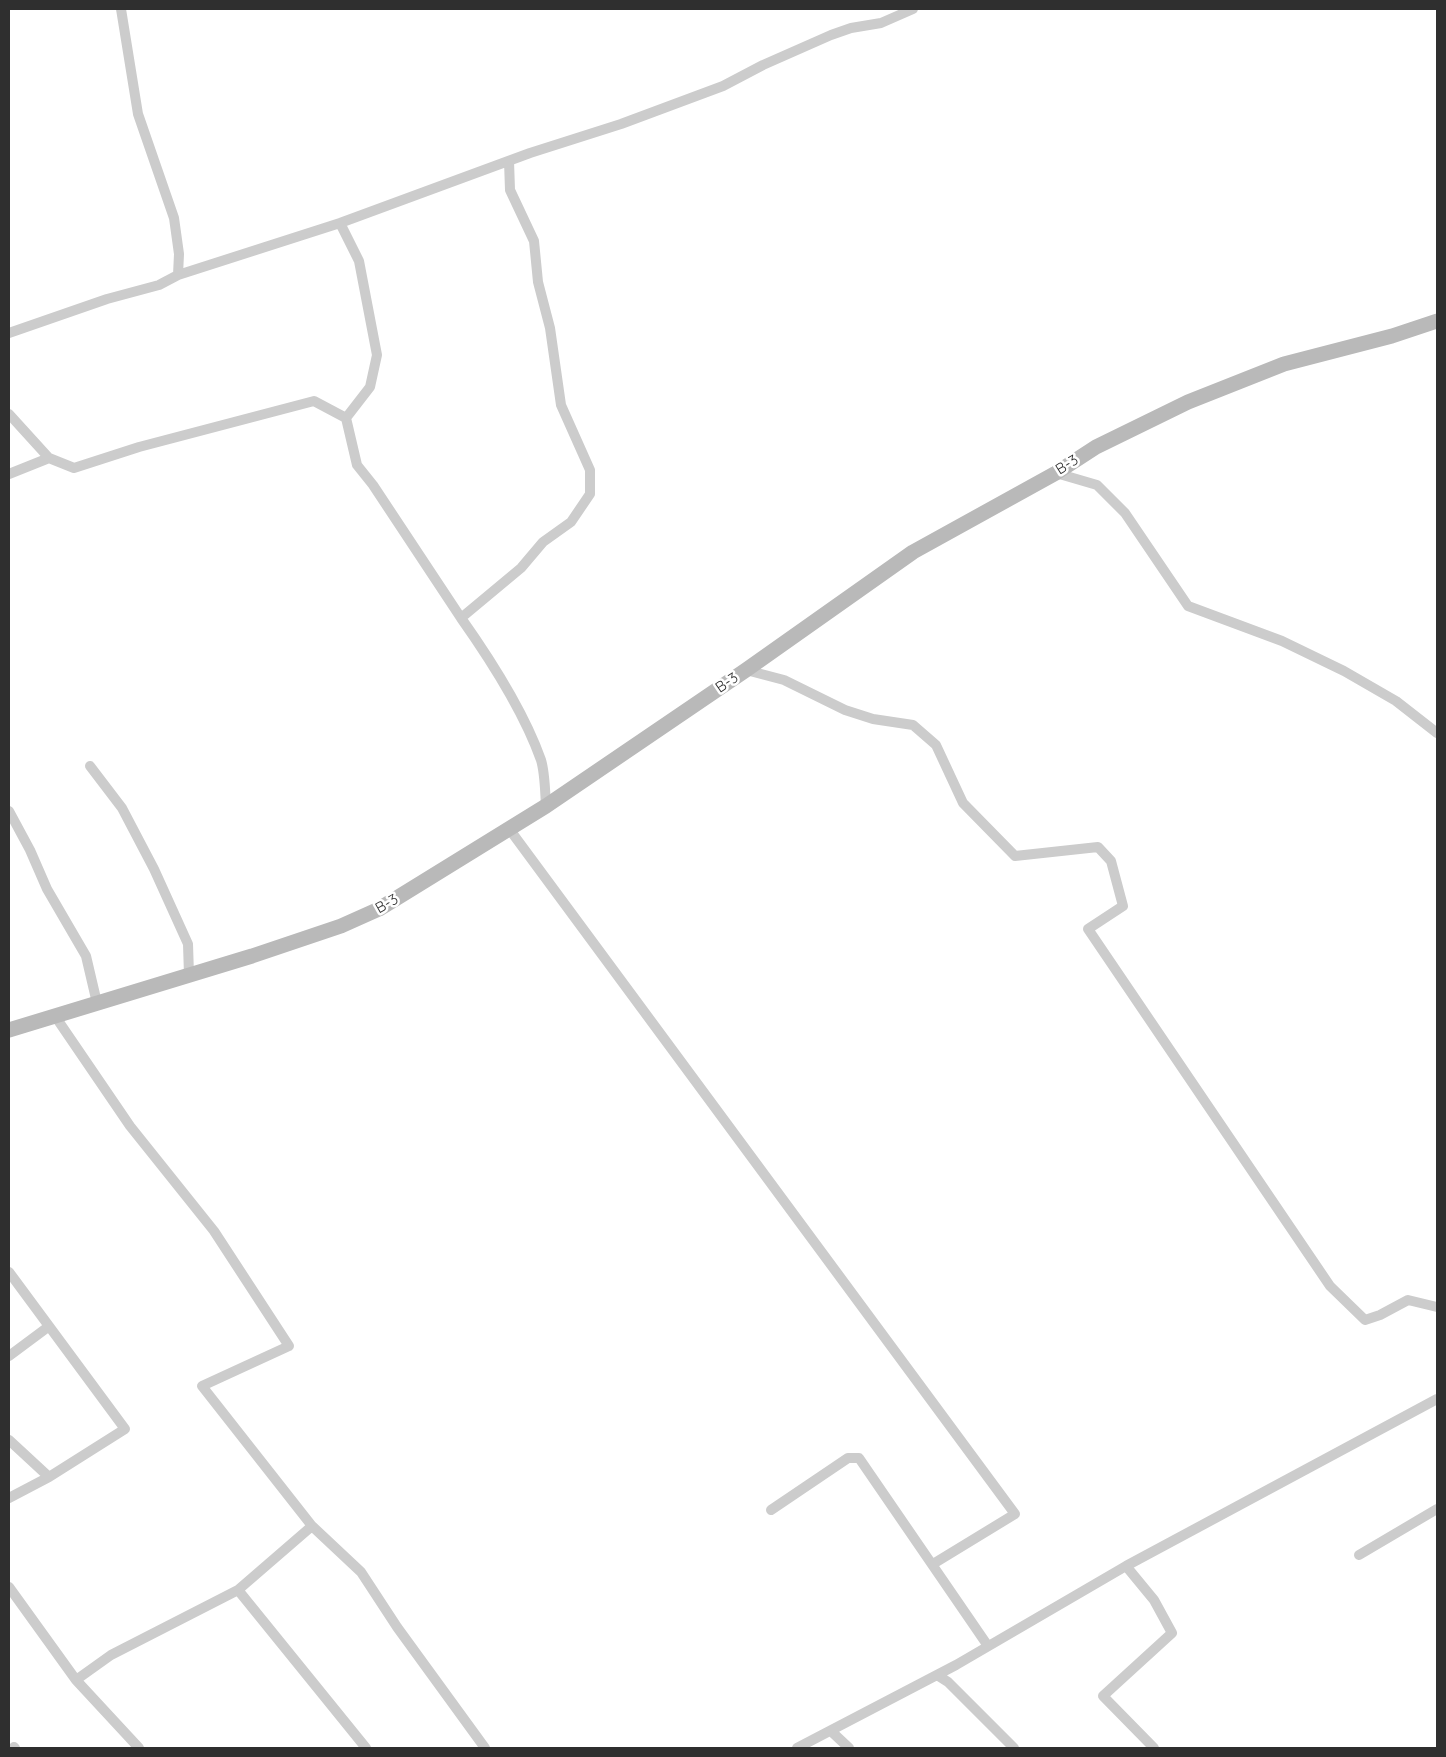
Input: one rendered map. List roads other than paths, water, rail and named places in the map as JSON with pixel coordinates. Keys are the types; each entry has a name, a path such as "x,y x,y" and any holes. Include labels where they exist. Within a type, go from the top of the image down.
{"main road":[{"name":"B-3","path":"9,1030 341,926 379,909 510,830 546,806 746,670 913,552 1056,473 1096,447 1180,406 1284,364 1392,336 1437,320"}],"street":[{"path":"121,9 138,114 174,218 179,254 178,275"},
{"path":"9,333 107,299 159,285 178,275 340,223 723,86 763,65 831,35 851,28 881,23 913,9"},
{"path":"461,618 521,568 543,542 571,522 590,494 590,470 561,405 550,328 538,282 534,241 510,190 509,161"},
{"path":"340,223 359,261 377,356 370,387 346,418"},
{"path":"9,414 49,458 74,468 139,447 314,401 346,418 357,465 373,485 477,641 518,712 541,761 546,806"},
{"path":"9,474 49,458"},
{"path":"1056,473 1098,485 1124,513 1188,606 1282,640 1344,671 1396,701 1437,733"},
{"path":"746,670 784,680 845,710 873,719 913,726 936,745 963,803 1015,856 1098,847 1111,861 1123,906 1088,928 1330,1286 1365,1320 1380,1315 1408,1300 1437,1307"},
{"path":"90,766 122,808 154,869 188,944 189,975"},
{"path":"9,811 30,850 47,889 86,956 97,1003"},
{"path":"510,830 1015,1514 933,1564"},
{"path":"55,1016 130,1126 214,1231 289,1346 202,1386 312,1526 361,1572 397,1627 485,1748"},
{"path":"9,1272 125,1429 49,1476 9,1498"},
{"path":"9,1356 48,1327"},
{"path":"797,1748 832,1732 937,1675 1126,1566 1437,1400"},
{"path":"9,1440 49,1476"},
{"path":"771,1510 848,1458 858,1458 988,1646"},
{"path":"1359,1555 1437,1509"},
{"path":"76,1680 111,1655 238,1590 312,1526"},
{"path":"1126,1566 1154,1600 1172,1633 1102,1696 1154,1748"},
{"path":"9,1587 76,1680 139,1748"},
{"path":"238,1590 366,1748"},
{"path":"937,1675 948,1682 1014,1748"},
{"path":"832,1732 849,1748"}]}
